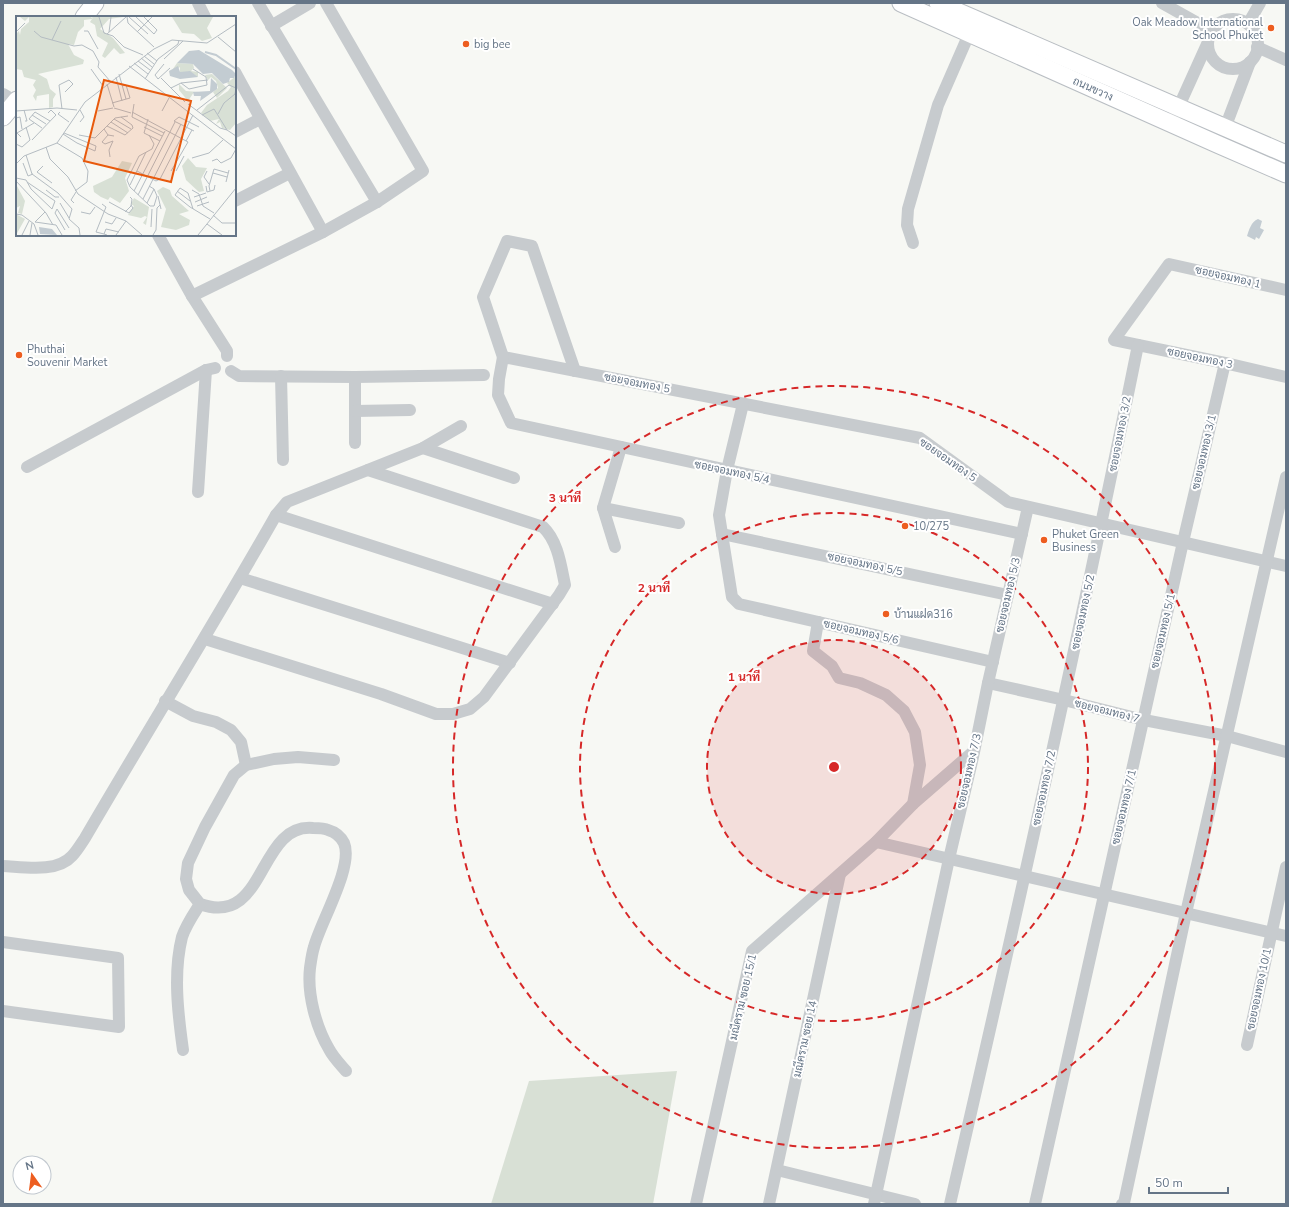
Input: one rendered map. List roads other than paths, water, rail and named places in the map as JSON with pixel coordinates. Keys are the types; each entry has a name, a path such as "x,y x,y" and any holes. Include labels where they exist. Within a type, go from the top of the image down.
{"main road":[{"path":"72,16 81,3"},
{"path":"85,16 95,3"},
{"name":"ถนนขวาง","path":"900,3 932,7 1178,107 1286,154"},
{"name":"ถนนขวาง","path":"932,7 969,34 1286,174"},
{"path":"3,117 10,96"}],"street":[{"path":"198,3 203,16"},
{"path":"258,3 377,202"},
{"path":"271,26 310,3"},
{"path":"192,296 323,232 377,202 422,171 326,3"},
{"path":"1162,3 1210,37"},
{"path":"1248,24 1260,3"},
{"path":"1171,123 1210,37 1218,24 1231,20 1241,21 1248,24 1254,30 1257,38 1257,47 1225,128"},
{"path":"913,243 907,225 908,209 938,105 969,34"},
{"path":"1210,37 1208,48 1211,56 1217,64 1224,68 1233,69 1242,67 1250,62"},
{"path":"1257,47 1286,60"},
{"path":"236,74 323,232"},
{"path":"236,131 260,119"},
{"path":"236,201 290,174"},
{"path":"162,236 192,296 227,351 226,356"},
{"path":"503,357 483,297 507,241 532,246 575,371"},
{"name":"ซอยจอมทอง 1","path":"1114,340 1169,264 1286,290"},
{"name":"ซอยจอมทอง 3","path":"1114,340 1286,377"},
{"name":"ซอยจอมทอง 3/2","path":"1102,524 1138,345"},
{"path":"198,492 211,369 218,359 222,356 226,356"},
{"path":"211,369 222,374 227,374 231,371 233,364 232,361 226,356"},
{"name":"ซอยจอมทอง 5","path":"503,357 920,438 1008,502 1286,566"},
{"name":"ซอยจอมทอง 5/4","path":"503,357 498,395 511,423 1022,534"},
{"name":"ซอยจอมทอง 3/1","path":"1183,542 1225,363"},
{"path":"27,467 211,369"},
{"path":"231,371 239,376 484,376"},
{"path":"281,376 283,460"},
{"path":"355,377 355,443"},
{"path":"722,534 719,514 727,470 743,404"},
{"path":"355,411 410,410"},
{"path":"3,866 32,868 58,866 72,857 85,838 165,701 205,639 276,515 287,502 423,448 461,426"},
{"path":"615,547 603,508 621,447"},
{"path":"423,448 514,478"},
{"path":"205,639 381,694 436,714 452,714 470,709 484,697 553,604 565,585 558,554 550,533 543,527 368,470"},
{"path":"1122,1204 1186,914 1286,477"},
{"name":"ซอยจอมทอง 5/3","path":"988,683 1028,507"},
{"path":"603,508 679,523"},
{"path":"276,515 553,604"},
{"name":"ซอยจอมทอง 5/2","path":"1064,700 1102,524"},
{"name":"ซอยจอมทอง 5/5","path":"722,534 1008,595"},
{"name":"ซอยจอมทอง 5/6","path":"722,534 732,597 739,604 993,662"},
{"name":"ซอยจอมทอง 5/1","path":"1144,720 1183,542"},
{"path":"240,578 510,663"},
{"path":"818,622 813,652 832,666 839,678 860,682 886,696 904,711 915,732 920,765 913,804"},
{"name":"ซอยจอมทอง 7","path":"988,683 1144,720 1227,736 1286,752"},
{"name":"ซอยจอมทอง 7/3","path":"876,1199 988,683"},
{"name":"ซอยจอมทอง 7/2","path":"950,1204 1064,700"},
{"path":"165,701 193,716 216,722 230,730 241,742 246,765"},
{"name":"ซอยจอมทอง 7/1","path":"1035,1204 1144,720"},
{"name":"มณีคราม ซอย 15/1","path":"696,1204 752,951 876,842 913,804 974,751"},
{"path":"334,760 298,757 274,759 246,765 234,775 205,827 188,863 186,879 189,890 200,904 206,907 220,908 235,905 246,896 281,840 296,830 309,828 328,829 338,835 344,844 345,856 342,874 314,947 310,969 311,995 315,1019 329,1050 346,1071"},
{"path":"876,842 1286,936"},
{"name":"ซอยจอมทอง 10/1","path":"1247,1045 1286,867"},
{"name":"มณีคราม ซอย 14","path":"770,1204 840,874"},
{"path":"183,1050 178,1020 178,962 182,936 189,920 200,904"},
{"path":"3,942 118,958 119,1027 3,1011"},
{"path":"777,1170 876,1199 915,1204"}],"place":[{"name":"Oak Meadow International School Phuket","path":"1271,28"},
{"name":"big bee","path":"466,44"},
{"name":"Phuthai Souvenir Market","path":"19,355"},
{"name":"10/275","path":"905,526"},
{"name":"Phuket Green Business","path":"1044,540"},
{"name":"บ้านแฝด316","path":"886,614"}]}
